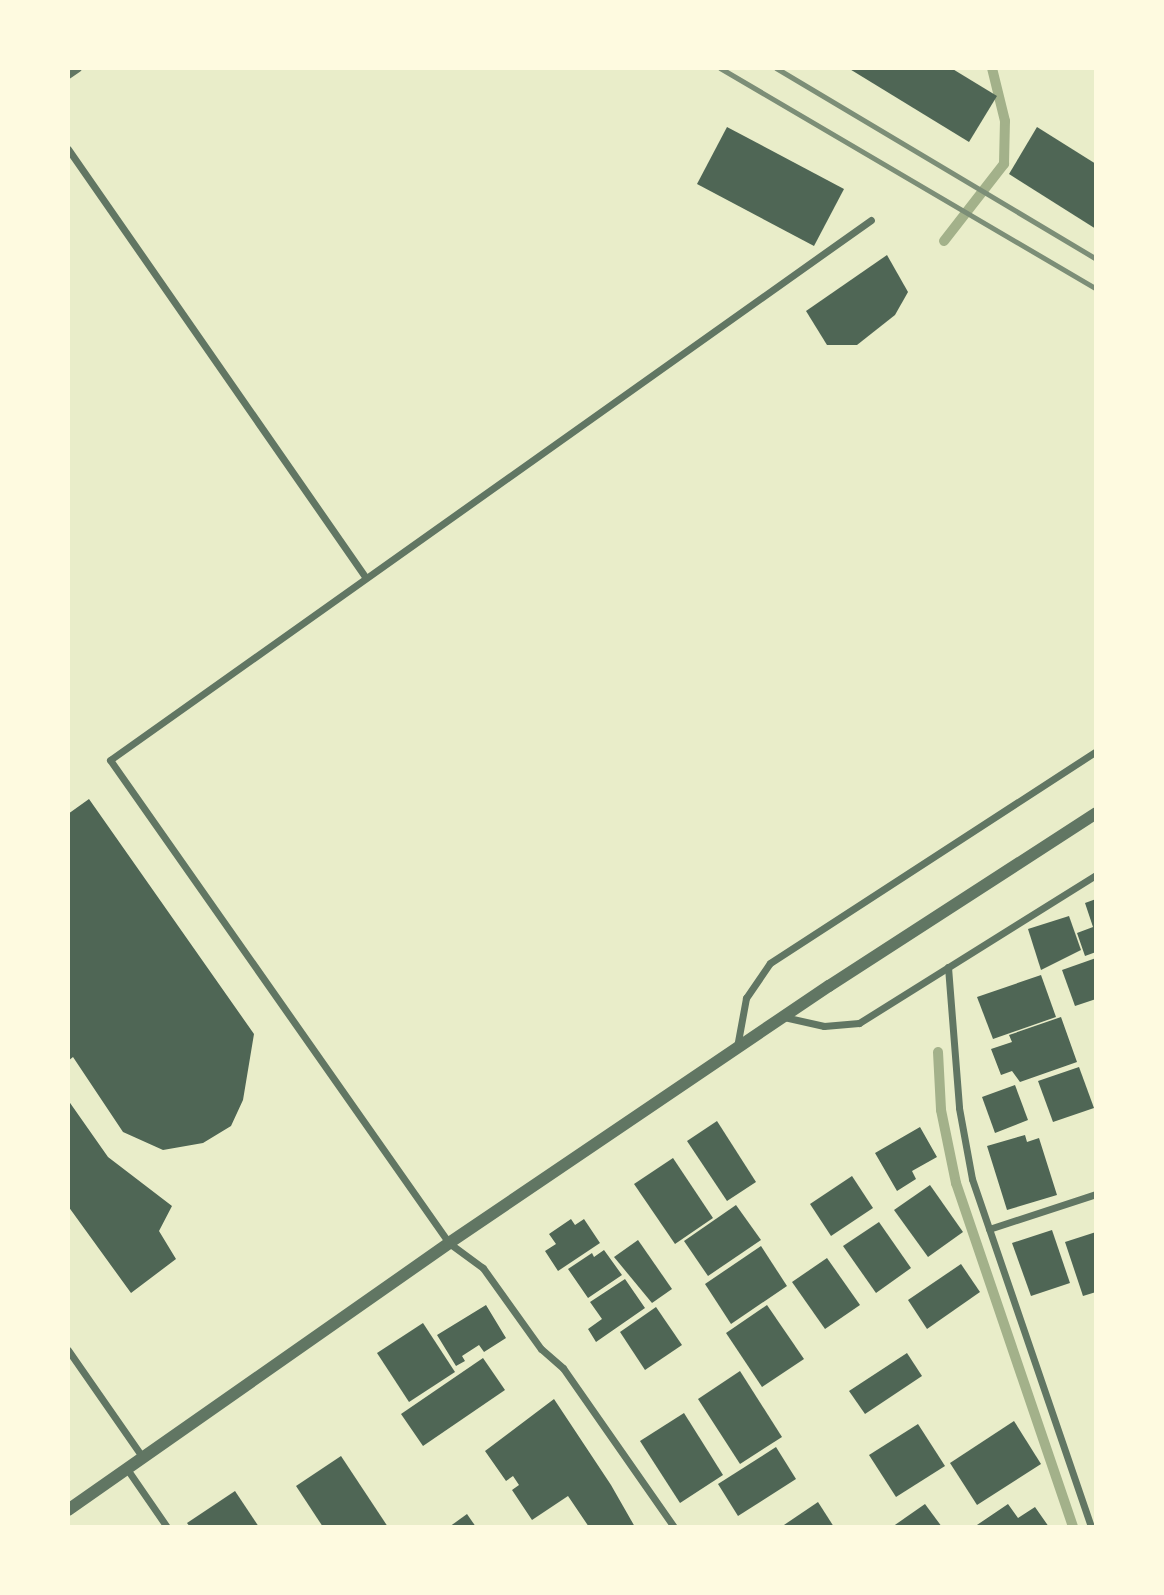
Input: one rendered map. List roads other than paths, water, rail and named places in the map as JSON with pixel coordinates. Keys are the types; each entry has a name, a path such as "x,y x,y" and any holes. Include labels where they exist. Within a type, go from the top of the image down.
{"street":[{"path":"68,75 78,68"},
{"path":"68,149 366,578"},
{"path":"673,1526 563,1368 541,1349 483,1268 449,1242 110,760 871,220"},
{"path":"737,1048 746,998 770,963 1096,751"},
{"path":"68,1510 449,1242 783,1017 1096,813"},
{"path":"783,1017 824,1026 859,1023 1096,874"},
{"path":"948,967 959,1108 972,1179 1091,1527"},
{"path":"989,1229 1096,1194"},
{"path":"68,1350 143,1458"},
{"path":"127,1469 167,1527"}],"waterway":[{"path":"944,241 1004,164 1005,121 992,68"},
{"path":"938,1052 941,1110 956,1183 1073,1527"}],"railway":[{"path":"720,68 1096,289"},
{"path":"776,68 1096,259"}]}
